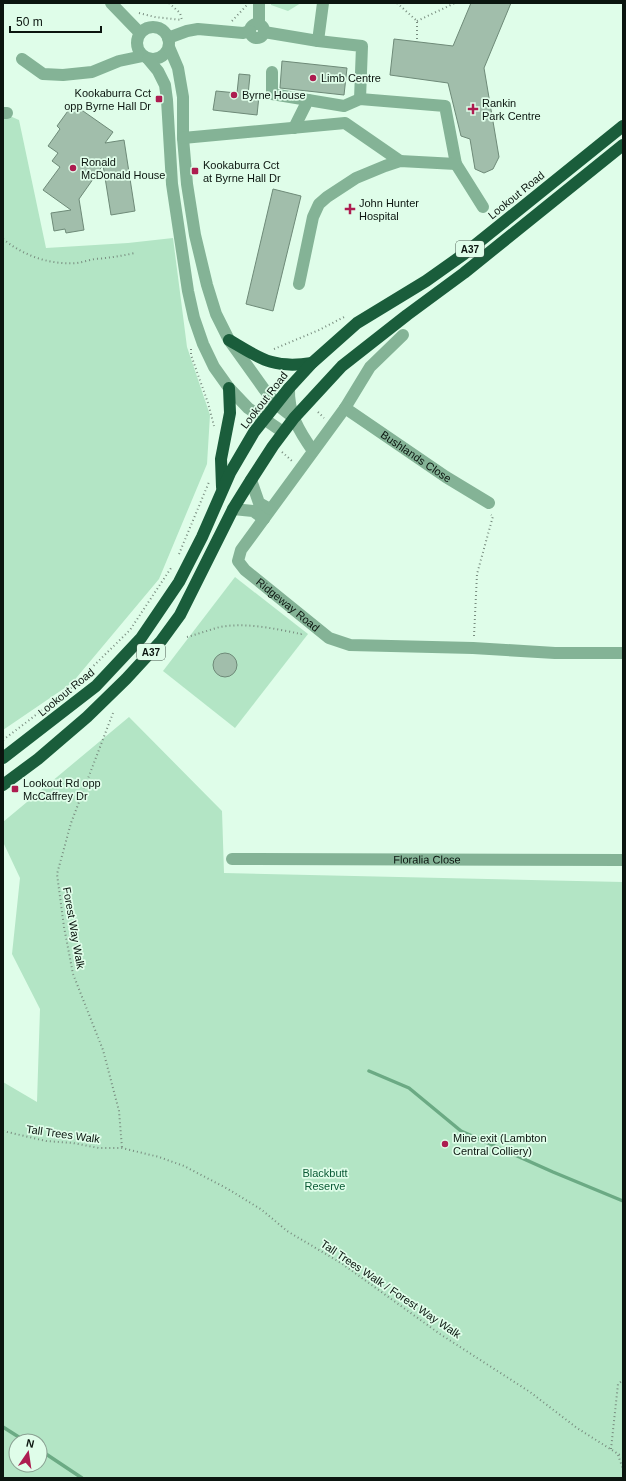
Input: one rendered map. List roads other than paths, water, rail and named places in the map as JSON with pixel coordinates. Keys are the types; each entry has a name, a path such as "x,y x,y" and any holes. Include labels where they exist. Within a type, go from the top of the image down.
{"highway":[{"name":"Lookout Road","path":"3,758 96,686 141,638 179,582 202,537 230,473 254,432 289,388 312,363 357,323 426,281 464,254 623,126"},
{"name":"A37","path":"3,785 38,759 87,717 126,679 161,641 180,615 233,509 251,480 294,418 334,375 354,356 464,273 623,145"},
{"path":"230,340 256,356 273,363 294,366 312,363"},
{"path":"222,490 221,459 230,413 229,388"}],"street":[{"path":"111,3 139,37 138,48 158,71 165,85 168,100 172,184 188,291 194,318 203,344 214,367 229,388 248,408 283,432"},
{"path":"258,29 259,3"},
{"path":"318,41 323,3"},
{"path":"119,61 148,28 156,28 164,31 178,68 183,97 183,138 187,184 195,235 207,285 216,314 230,340 264,389 276,404 294,418"},
{"path":"22,59 43,74 73,75 92,72 119,61 146,57 155,59 165,54 169,43 187,31 198,29 243,33 258,29 318,41 362,46 360,99"},
{"path":"272,72 272,94 344,106 360,99 445,106 456,164 482,207"},
{"path":"294,128 308,100"},
{"path":"183,138 345,123 400,161"},
{"path":"299,284 312,220 319,204 327,197 356,178 400,161 456,164"},
{"name":"Ridgeway Road","path":"403,336 370,367 345,408 241,550 238,561 245,570 330,638 350,645 473,648 555,653 623,653"},
{"path":"289,388 288,398 298,429 313,451"},
{"name":"Bushlands Close","path":"345,408 446,477 488,508"},
{"path":"251,480 259,502 267,514"},
{"path":"233,509 267,514"},
{"name":"Floralia Close","path":"232,859 623,860"}],"waterway":[{"path":"369,1071 409,1088 461,1131 623,1201"},
{"path":"3,1427 12,1433"},
{"path":"48,1455 82,1478"}],"place":[{"name":"Limb Centre","path":"313,78"},
{"name":"Byrne House","path":"234,95"},
{"name":"Kookaburra Cct opp Byrne Hall Dr","path":"159,99"},
{"name":"Rankin Park Centre","path":"473,109"},
{"name":"Ronald McDonald House","path":"73,168"},
{"name":"Kookaburra Cct at Byrne Hall Dr","path":"195,171"},
{"name":"John Hunter Hospital","path":"350,209"},
{"name":"Lookout Rd opp McCaffrey Dr","path":"15,789"},
{"name":"Mine exit (Lambton Central Colliery)","path":"445,1144"}],"park label":[{"name":"Blackbutt Reserve","path":"325,1179"}]}
